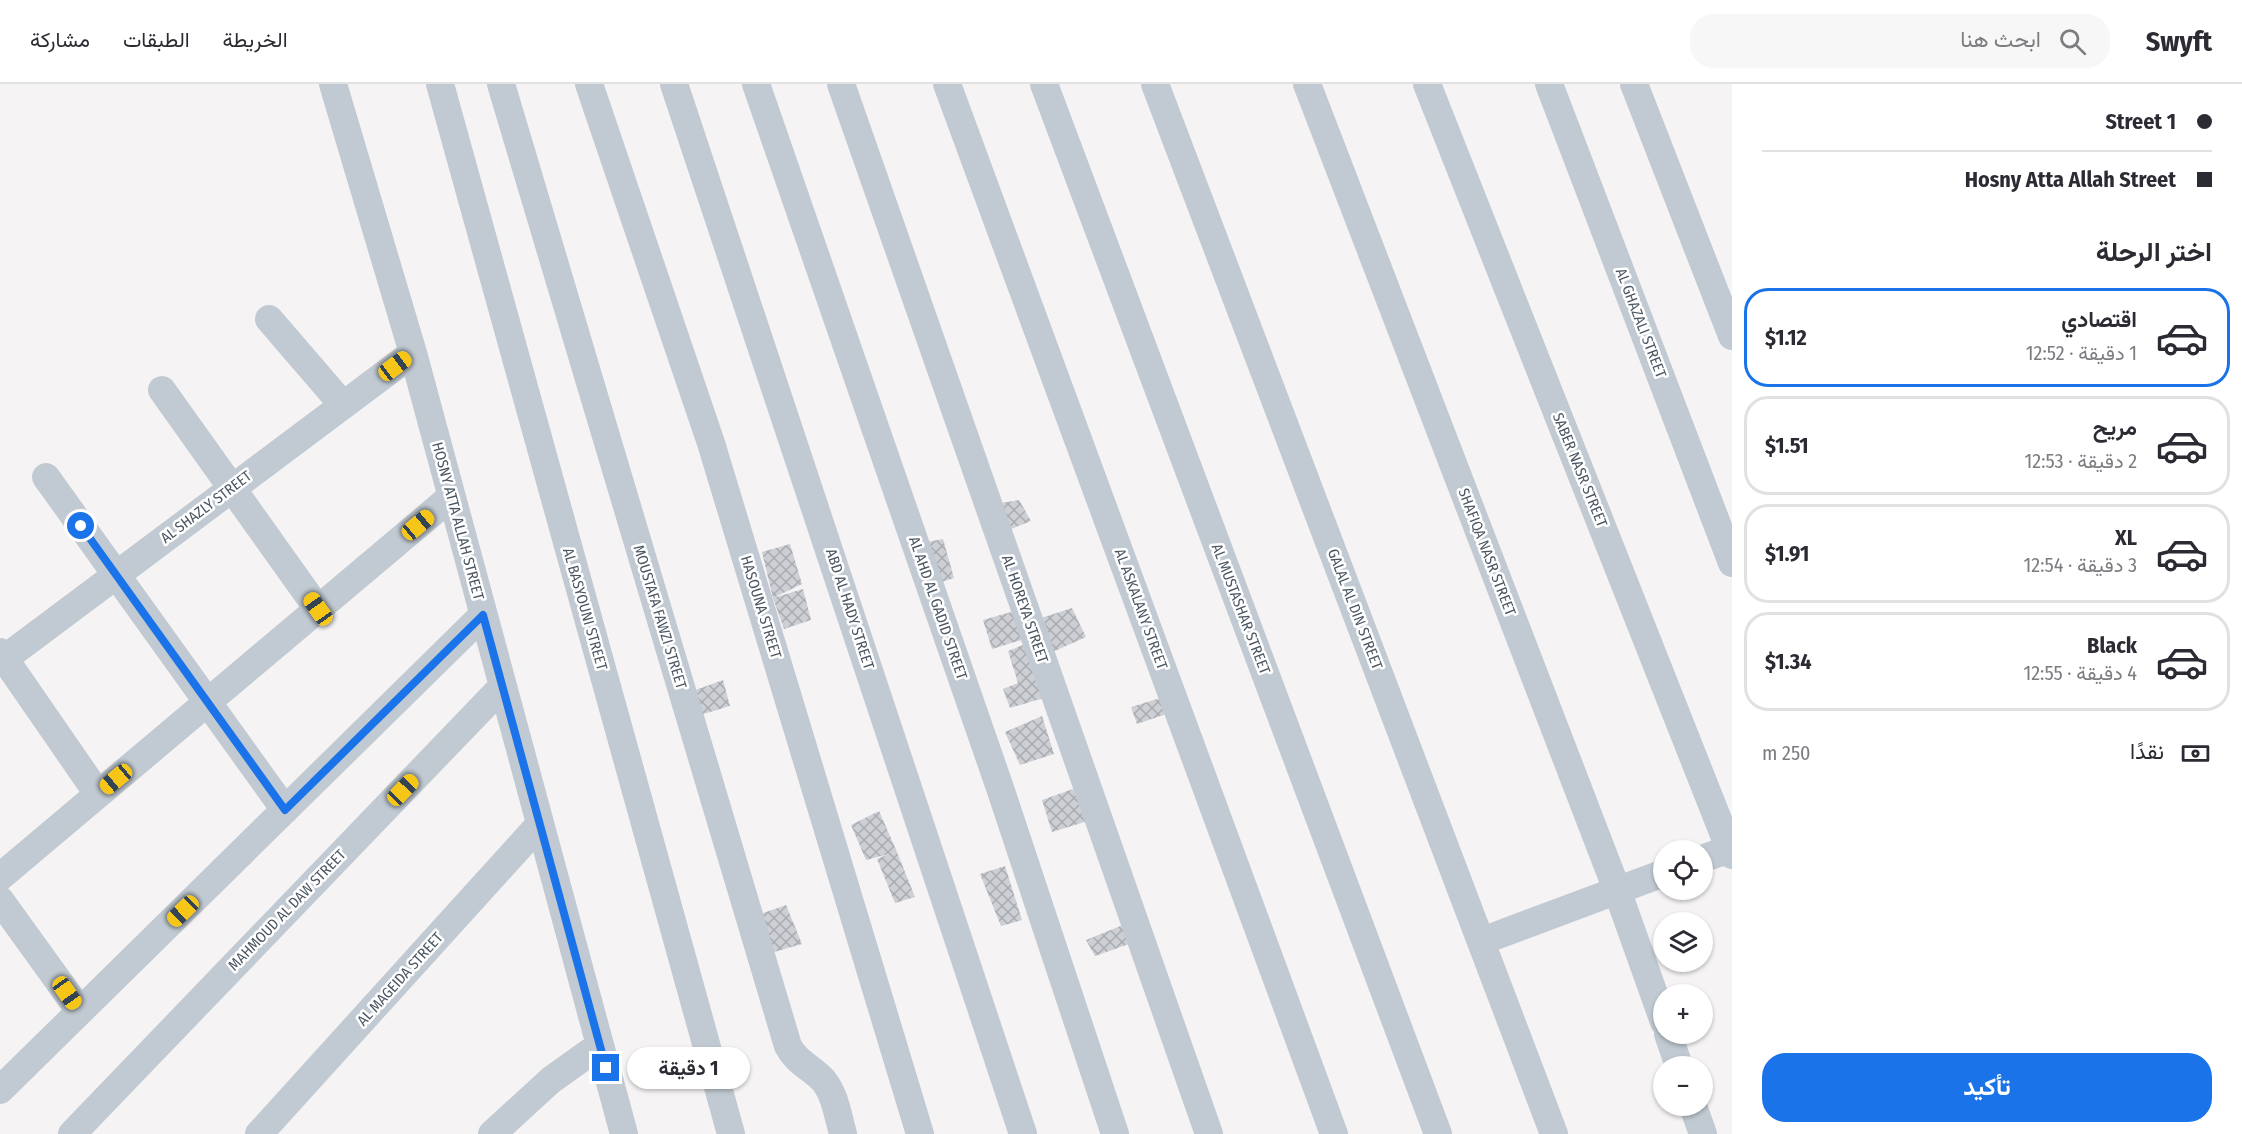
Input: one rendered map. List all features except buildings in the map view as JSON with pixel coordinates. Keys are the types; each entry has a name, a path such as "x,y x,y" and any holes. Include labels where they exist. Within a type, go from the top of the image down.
{"street":[{"name":"HOSNY ATTA ALLAH STREET","path":"333,84 412,353 624,1134"},
{"name":"AL BASYOUNI STREET","path":"440,84 731,1134"},
{"name":"MOUSTAFA FAWZI STREET","path":"501,84 788,1046 793,1056 821,1078 829,1088 843,1134"},
{"name":"HASOUNA STREET","path":"589,84 711,443 920,1134"},
{"name":"ABD AL HADY STREET","path":"674,84 1023,1134"},
{"name":"AL AHD AL GADID STREET","path":"756,84 1000,788 1115,1134"},
{"name":"AL HOREYA STREET","path":"841,84 1209,1134"},
{"name":"AL ASKALANY STREET","path":"947,84 1334,1134"},
{"name":"AL MUSTASHAR STREET","path":"1044,84 1438,1134"},
{"name":"GALAL AL DIN STREET","path":"1155,84 1554,1134"},
{"name":"SHAFIQA NASR STREET","path":"1307,84 1617,890 1653,991"},
{"name":"SABER NASR STREET","path":"1427,84 1731,851"},
{"name":"AL GHAZALI STREET","path":"1549,84 1732,563"},
{"path":"1634,84 1732,336"},
{"path":"269,319 343,405"},
{"name":"AL SHAZLY STREET","path":"1,657 116,575 412,353"},
{"path":"162,390 318,609"},
{"path":"46,477 285,810"},
{"path":"0,877 451,497"},
{"path":"0,1090 483,615"},
{"path":"1,657 98,794"},
{"name":"MAHMOUD AL DAW STREET","path":"72,1134 503,686"},
{"name":"AL MAGEIDA STREET","path":"259,1134 540,824"},
{"path":"1713,856 1731,851"},
{"path":"1482,941 1653,877"},
{"path":"0,900 80,1011"},
{"path":"492,1134 550,1080 600,1046"},
{"path":"1697,1116 1703,1134"}],"route":[{"path":"81,526 285,810 483,615 606,1068"}]}
